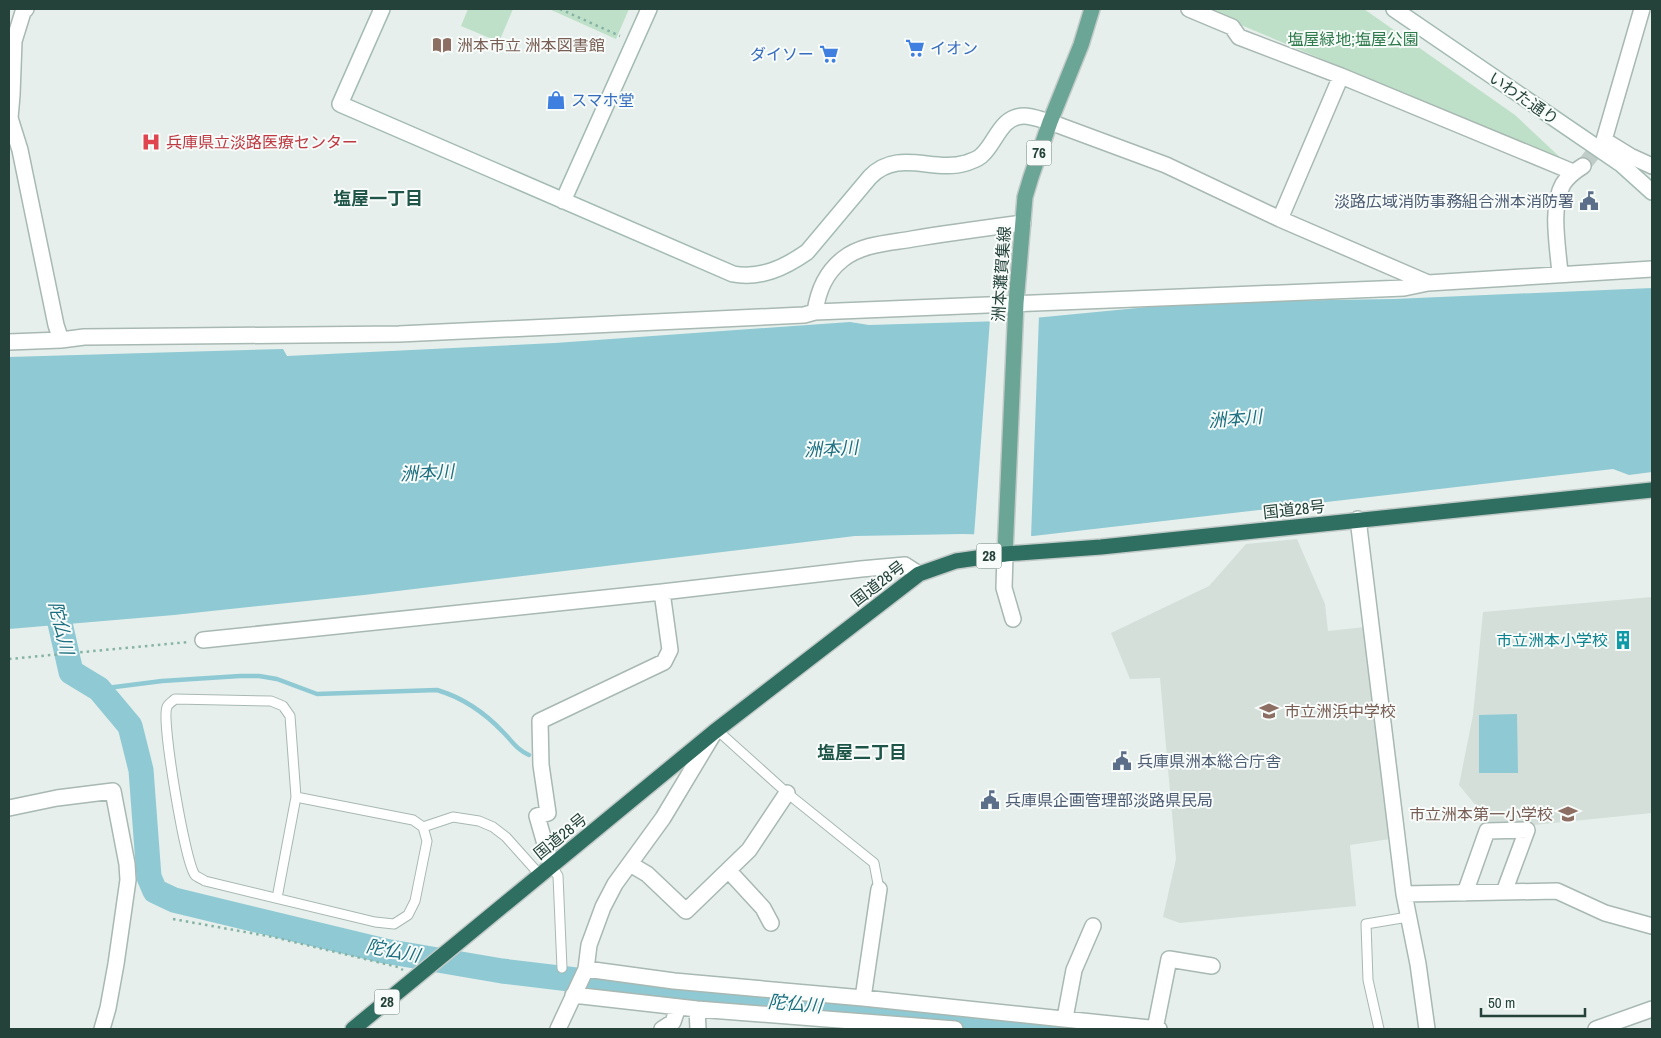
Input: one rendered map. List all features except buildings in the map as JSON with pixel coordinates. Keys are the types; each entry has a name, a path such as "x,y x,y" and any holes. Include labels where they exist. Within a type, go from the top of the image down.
{"highway":[{"name":"国道28号","path":"353,1029 716,731 919,574 956,561 1005,548 1101,547 1652,490"}],"main road":[{"name":"洲本灘賀集線","path":"1005,548 1016,303 1022,223 1026,197 1050,122 1081,45 1092,9"}],"street":[{"path":"26,9 23,12 14,41 10,118 20,150 56,325 61,340"},
{"path":"382,9 340,104 726,271 748,277 790,263 807,252 877,170 894,163 965,164 985,153 1001,127 1014,118 1024,116 1050,122 1166,165 1280,220 1428,283"},
{"path":"563,201 650,9"},
{"path":"1190,9 1232,27 1239,37 1578,169 1563,184 1556,202 1560,274"},
{"name":"いわた通り","path":"1394,9 1621,164 1652,192"},
{"path":"1642,9 1604,140 1630,156 1652,166"},
{"path":"1280,220 1340,76"},
{"path":"815,312 817,296 824,279 842,260 856,251 872,246 1022,223"},
{"path":"9,342 84,337 399,334 815,312 1404,288 1428,283 1652,269"},
{"path":"1358,519 1404,894 1418,964 1427,1029"},
{"path":"1005,548 1004,588 1013,619"},
{"path":"203,640 905,565 919,574"},
{"path":"546,870 537,816 548,813 541,765 540,720 664,662 670,650 662,592"},
{"path":"558,1029 586,970 589,945 603,907 615,884 663,818 716,731"},
{"path":"9,808 57,798 113,791 127,864 128,880 116,964 102,1029"},
{"path":"630,864 647,874 686,911 749,850 787,793"},
{"path":"1465,893 1486,831 1527,830 1504,892"},
{"path":"728,870 763,908 771,922"},
{"path":"863,998 879,889"},
{"path":"1404,894 1557,891 1605,913 1652,926"},
{"path":"1065,1018 1074,970 1093,926"},
{"path":"1155,1029 1169,959 1212,966"},
{"path":"586,970 674,981 863,998 1159,1029"},
{"path":"573,995 859,1026 921,1026 949,1029"},
{"path":"921,1026 923,1004"},
{"path":"662,1029 673,1022 678,1007"},
{"path":"697,1009 698,1029"},
{"path":"1596,1029 1652,1009"}],"lane":[{"path":"277,898 296,797 290,716 283,706 271,701 175,698 167,707 165,720 173,774 187,856 195,875 205,881 375,922 394,924 408,915 415,901 427,841 423,827 413,820 296,797"},
{"path":"716,731 787,793 874,863 879,889"},
{"path":"423,827 453,818 478,821 493,828 546,870 558,876 562,968"},
{"path":"1379,1029 1368,980 1366,924 1408,917"}],"path":[{"path":"560,9 620,36"},
{"path":"9,660 108,650"},
{"path":"174,919 283,939 398,967 418,976"}],"shaded area":[{"name":"市立洲浜中学校","path":"1297,539 1325,604 1328,631 1365,627 1390,839 1350,845 1356,906 1180,923 1163,917 1176,859 1160,678 1130,679 1111,633 1209,586 1246,544"},
{"path":"1652,597 1652,813 1495,829 1459,785 1473,715 1483,612"}],"green space":[{"path":"468,9 513,9 499,42 461,26"},
{"path":"549,9 629,9 616,39"},
{"name":"塩屋緑地;塩屋公園","path":"1203,9 1364,9 1515,115 1564,161"}],"water":[{"name":"洲本川","path":"1652,288 1652,472 1629,475 1613,469 1033,536 963,534 855,536 364,595 174,615 9,629 9,357 283,349 287,356 555,343 850,322 869,325 1003,321 1200,302 1394,299"},
{"path":"1517,714 1518,773 1479,773 1479,715"}],"pier":[{"path":"1039,315 1031,538 974,536 990,319"}],"waterway":[{"name":"陀仏川","path":"53,592 71,672 99,689 130,726 141,770 149,877 155,891 174,900 385,951 502,971 686,993 1066,1029"},
{"path":"99,689 162,681 259,676 277,679 317,694 437,690 456,697 481,712 518,748 529,755"}],"tunnel":[{"path":"1583,166 1604,140"}],"place":[{"name":"洲本市立 洲本図書館","path":"442,45"},
{"name":"イオン","path":"915,48"},
{"name":"ダイソー","path":"829,54"},
{"name":"スマホ堂","path":"556,100"},
{"name":"兵庫県立淡路医療センター","path":"151,142"},
{"name":"淡路広域消防事務組合洲本消防署","path":"1589,201"},
{"name":"市立洲本小学校","path":"1623,640"},
{"name":"市立洲浜中学校","path":"1269,711"},
{"name":"兵庫県洲本総合庁舎","path":"1122,761"},
{"name":"兵庫県企画管理部淡路県民局","path":"990,800"},
{"name":"市立洲本第一小学校","path":"1568,814"}],"district":[{"name":"塩屋一丁目","path":"378,199"},
{"name":"塩屋二丁目","path":"862,753"}]}
